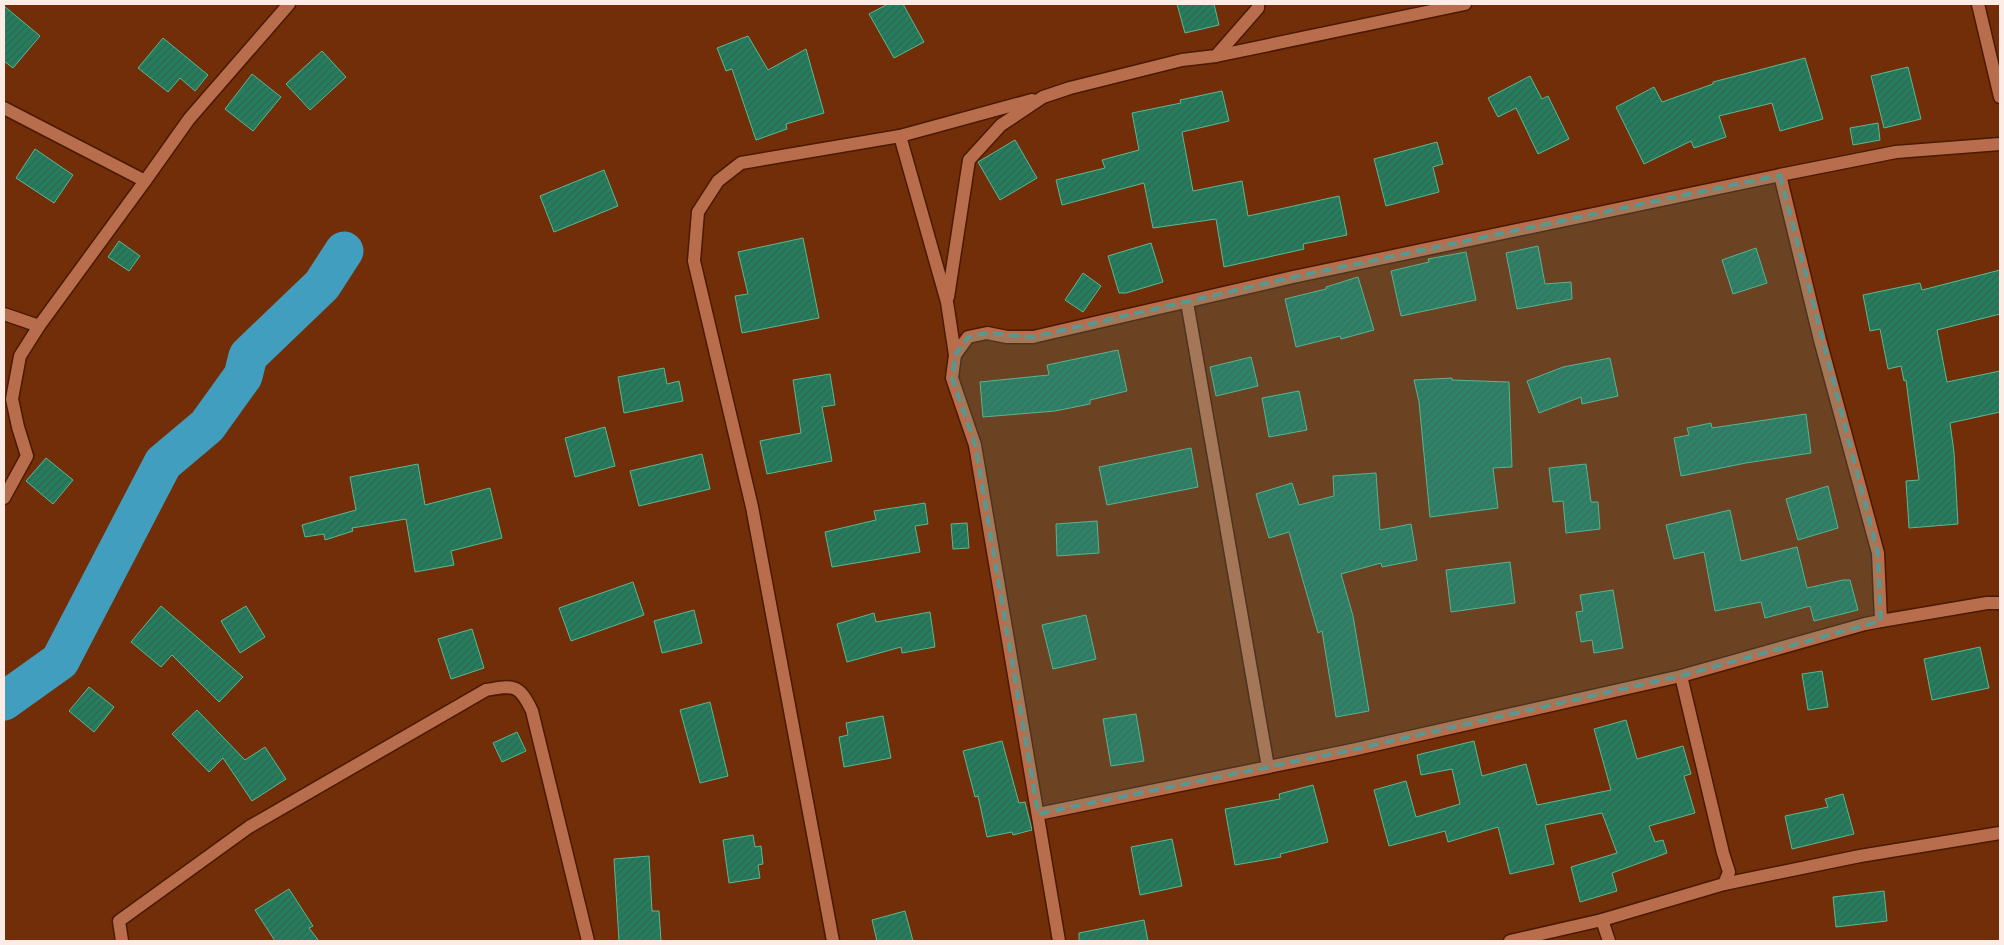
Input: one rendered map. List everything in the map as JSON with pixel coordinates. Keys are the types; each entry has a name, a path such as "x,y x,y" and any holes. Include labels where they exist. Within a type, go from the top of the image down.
{"street":[{"path":"4,498 27,456 12,399 20,356 39,326 189,119 288,4"},
{"path":"1216,56 1258,8 1258,4"},
{"path":"833,941 752,507 694,261 698,212 718,181 741,164 900,136 1044,97 1070,88 1182,60 1216,56 1465,4"},
{"path":"1978,4 2000,97"},
{"path":"947,302 969,160 1001,126 1044,97"},
{"path":"4,108 145,181"},
{"path":"900,136 947,302 955,355 952,378 975,445 1060,941"},
{"path":"955,355 968,337 987,333 1007,338 1033,337 1293,277 1780,175 1896,152 2000,144"},
{"path":"1780,175 1820,340 1878,553 1881,621"},
{"path":"1187,302 1268,767"},
{"path":"4,314 39,326"},
{"path":"1038,814 1362,748 1681,676 1865,624 2000,603"},
{"path":"1681,676 1729,872 1724,884"},
{"path":"122,941 119,921 249,827 486,690 509,686 523,693 532,711 588,941"},
{"path":"1510,941 1602,920 1724,884 1860,856 2000,834"},
{"path":"1602,920 1608,941"}],"highlighted area":[{"path":"1780,175 1878,553 1881,621 1681,676 1352,750 1038,814 975,445 952,378 955,355 968,337 987,333 1033,337 1293,277"}],"building":[{"path":"888,4 903,4 924,42 894,58 869,14"},
{"path":"1177,4 1214,4 1219,25 1185,33"},
{"path":"4,6 40,36 13,68 4,61"},
{"path":"748,36 768,70 806,49 824,113 786,124 787,129 756,140 732,69 726,71 717,48"},
{"path":"163,38 208,75 195,91 180,78 168,92 138,68"},
{"path":"322,51 346,77 310,110 286,84"},
{"path":"1805,58 1823,119 1780,131 1772,103 1719,116 1726,137 1694,148 1691,141 1644,164 1616,107 1654,87 1662,102 1713,84 1713,82"},
{"path":"1908,67 1921,119 1884,128 1871,76"},
{"path":"252,74 281,97 253,131 225,109"},
{"path":"1530,76 1542,99 1548,96 1569,139 1538,154 1516,108 1498,117 1488,98"},
{"path":"1222,91 1229,121 1182,132 1193,191 1242,181 1248,216 1339,196 1347,235 1303,244 1304,249 1224,267 1216,219 1153,228 1144,183 1062,205 1056,180 1105,168 1102,160 1139,150 1132,113 1181,103 1180,100"},
{"path":"1878,123 1880,140 1853,145 1850,128"},
{"path":"1015,140 1037,178 1000,200 978,162"},
{"path":"1437,142 1443,164 1433,167 1439,192 1386,206 1374,159"},
{"path":"35,149 73,175 54,203 16,178"},
{"path":"604,170 618,206 554,232 540,196"},
{"path":"803,238 819,318 742,333 735,296 748,294 738,252"},
{"path":"119,241 140,256 129,271 108,257"},
{"path":"1151,243 1163,282 1126,293 1119,293 1108,256"},
{"path":"1538,246 1545,284 1571,282 1572,299 1517,309 1506,253"},
{"path":"1756,248 1767,283 1733,294 1722,260"},
{"path":"1466,252 1476,300 1401,316 1391,271 1429,262 1428,259"},
{"path":"2000,270 2000,314 1937,330 1947,382 2000,371 2000,412 1950,423 1954,452 1958,524 1909,528 1906,481 1919,480 1906,380 1904,381 1901,366 1888,369 1880,329 1870,331 1863,295 1920,283 1922,290"},
{"path":"1083,273 1101,286 1083,312 1065,300"},
{"path":"1358,277 1374,330 1341,339 1340,336 1296,347 1285,299 1326,289 1326,287"},
{"path":"1118,350 1127,391 1090,400 1090,404 1055,411 983,417 980,382 1049,375 1047,365"},
{"path":"1251,357 1258,386 1216,396 1210,367"},
{"path":"1610,358 1618,396 1582,404 1581,397 1539,413 1527,381 1563,367"},
{"path":"664,368 667,384 679,381 683,401 624,413 618,377"},
{"path":"830,374 835,405 822,407 832,461 767,474 760,441 801,433 793,380"},
{"path":"1452,378 1452,380 1509,382 1512,467 1493,468 1498,508 1430,517 1419,402 1414,380"},
{"path":"1299,391 1307,430 1269,437 1262,398"},
{"path":"1806,414 1811,453 1681,476 1674,438 1689,435 1687,428 1711,423 1712,428"},
{"path":"605,427 615,466 575,477 565,438"},
{"path":"1191,448 1198,487 1107,505 1099,467"},
{"path":"702,454 710,489 639,506 630,471"},
{"path":"46,458 73,480 53,504 26,481"},
{"path":"418,464 425,505 490,488 502,538 451,551 454,565 415,572 406,519 352,528 353,531 325,540 324,534 305,537 302,525 356,510 350,477"},
{"path":"1586,464 1591,502 1598,502 1600,529 1566,533 1563,501 1553,502 1549,468"},
{"path":"1376,473 1380,530 1411,524 1417,560 1382,567 1381,563 1341,574 1353,616 1369,711 1336,717 1322,631 1318,633 1289,532 1269,538 1256,494 1292,483 1299,505 1334,496 1333,476"},
{"path":"1828,486 1838,528 1798,540 1786,499"},
{"path":"925,503 928,524 915,526 920,552 832,567 825,532 876,520 874,511"},
{"path":"1730,510 1741,561 1797,547 1807,588 1850,580 1858,610 1814,621 1810,606 1765,618 1761,602 1715,611 1704,552 1674,559 1666,525"},
{"path":"1097,521 1099,553 1057,556 1056,524"},
{"path":"967,523 969,548 953,549 951,524"},
{"path":"1510,562 1515,603 1451,612 1446,570"},
{"path":"633,582 644,615 571,641 559,608"},
{"path":"1613,590 1623,648 1594,653 1592,640 1581,642 1576,612 1583,611 1580,595"},
{"path":"161,606 243,677 219,702 172,655 161,667 131,642"},
{"path":"246,606 265,637 240,653 221,621"},
{"path":"694,610 702,643 662,653 654,621"},
{"path":"930,612 935,647 902,653 901,647 847,662 837,624 874,613 876,622"},
{"path":"1086,615 1096,659 1053,669 1042,625"},
{"path":"472,629 484,668 451,679 438,639"},
{"path":"1980,647 1989,688 1932,700 1924,659"},
{"path":"1822,671 1828,707 1808,710 1802,674"},
{"path":"89,687 114,707 94,732 69,711"},
{"path":"710,702 728,776 700,783 680,710"},
{"path":"197,710 245,760 265,747 286,779 252,801 223,758 209,772 172,734"},
{"path":"1136,714 1144,761 1111,766 1103,719"},
{"path":"883,716 891,758 844,767 839,737 848,735 846,723"},
{"path":"1626,720 1637,759 1683,746 1691,774 1684,776 1695,813 1649,826 1655,842 1663,840 1667,853 1612,873 1617,891 1580,902 1571,867 1617,853 1602,813 1545,825 1554,864 1510,874 1498,827 1448,842 1445,831 1389,846 1374,790 1406,781 1416,817 1460,804 1452,769 1421,775 1417,755 1474,741 1482,776 1526,764 1537,805 1611,790 1594,729"},
{"path":"517,732 526,751 502,762 493,743"},
{"path":"1002,741 1019,803 1025,802 1032,830 1013,835 1012,832 987,837 978,796 975,797 963,751"},
{"path":"1313,785 1328,842 1280,854 1281,857 1235,865 1225,809 1280,799 1279,794"},
{"path":"1843,794 1854,834 1792,849 1785,816 1828,807 1825,799"},
{"path":"753,835 755,847 761,846 763,864 758,865 760,878 729,883 723,840"},
{"path":"1172,839 1182,886 1140,895 1131,847"},
{"path":"649,856 652,911 659,911 661,941 619,941 614,859"},
{"path":"289,889 313,926 309,928 319,941 275,941 255,910"},
{"path":"1884,891 1887,921 1836,927 1833,897"},
{"path":"905,911 913,941 877,941 872,920"},
{"path":"1144,920 1148,941 1079,941 1079,933"}],"waterway":[{"path":"4,701 60,661 163,463 207,426 243,376 248,356 322,285 344,251"}]}
